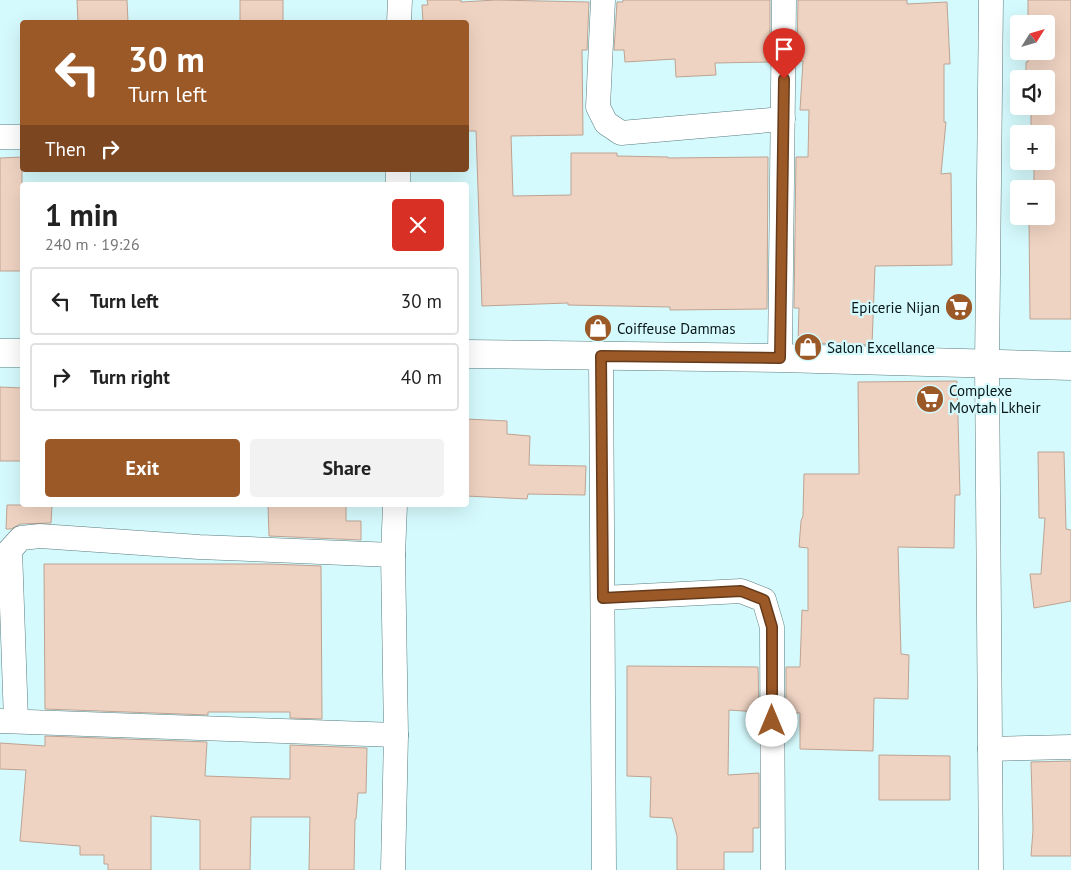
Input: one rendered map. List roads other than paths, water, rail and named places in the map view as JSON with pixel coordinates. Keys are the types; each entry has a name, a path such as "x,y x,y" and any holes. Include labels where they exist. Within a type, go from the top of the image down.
{"street":[{"path":"399,20 400,0"},
{"path":"604,0 598,107 606,123 621,133 783,118"},
{"path":"780,358 784,0"},
{"path":"991,0 987,365 991,870"},
{"path":"0,137 20,137"},
{"path":"0,353 20,353"},
{"path":"469,354 780,358 1071,366"},
{"path":"601,356 604,870"},
{"path":"393,870 396,735 393,554 395,507"},
{"path":"393,554 199,547 40,536 21,538 10,550 8,721 396,735"},
{"path":"603,598 741,591 764,600 772,627 773,870"},
{"path":"990,749 1071,748"}],"place":[{"name":"Epicerie Nijan","path":"959,307"},
{"name":"Coiffeuse Dammas","path":"598,328"},
{"name":"Salon Excellance","path":"808,347"},
{"name":"Complexe Movtah Lkheir","path":"930,399"}]}
